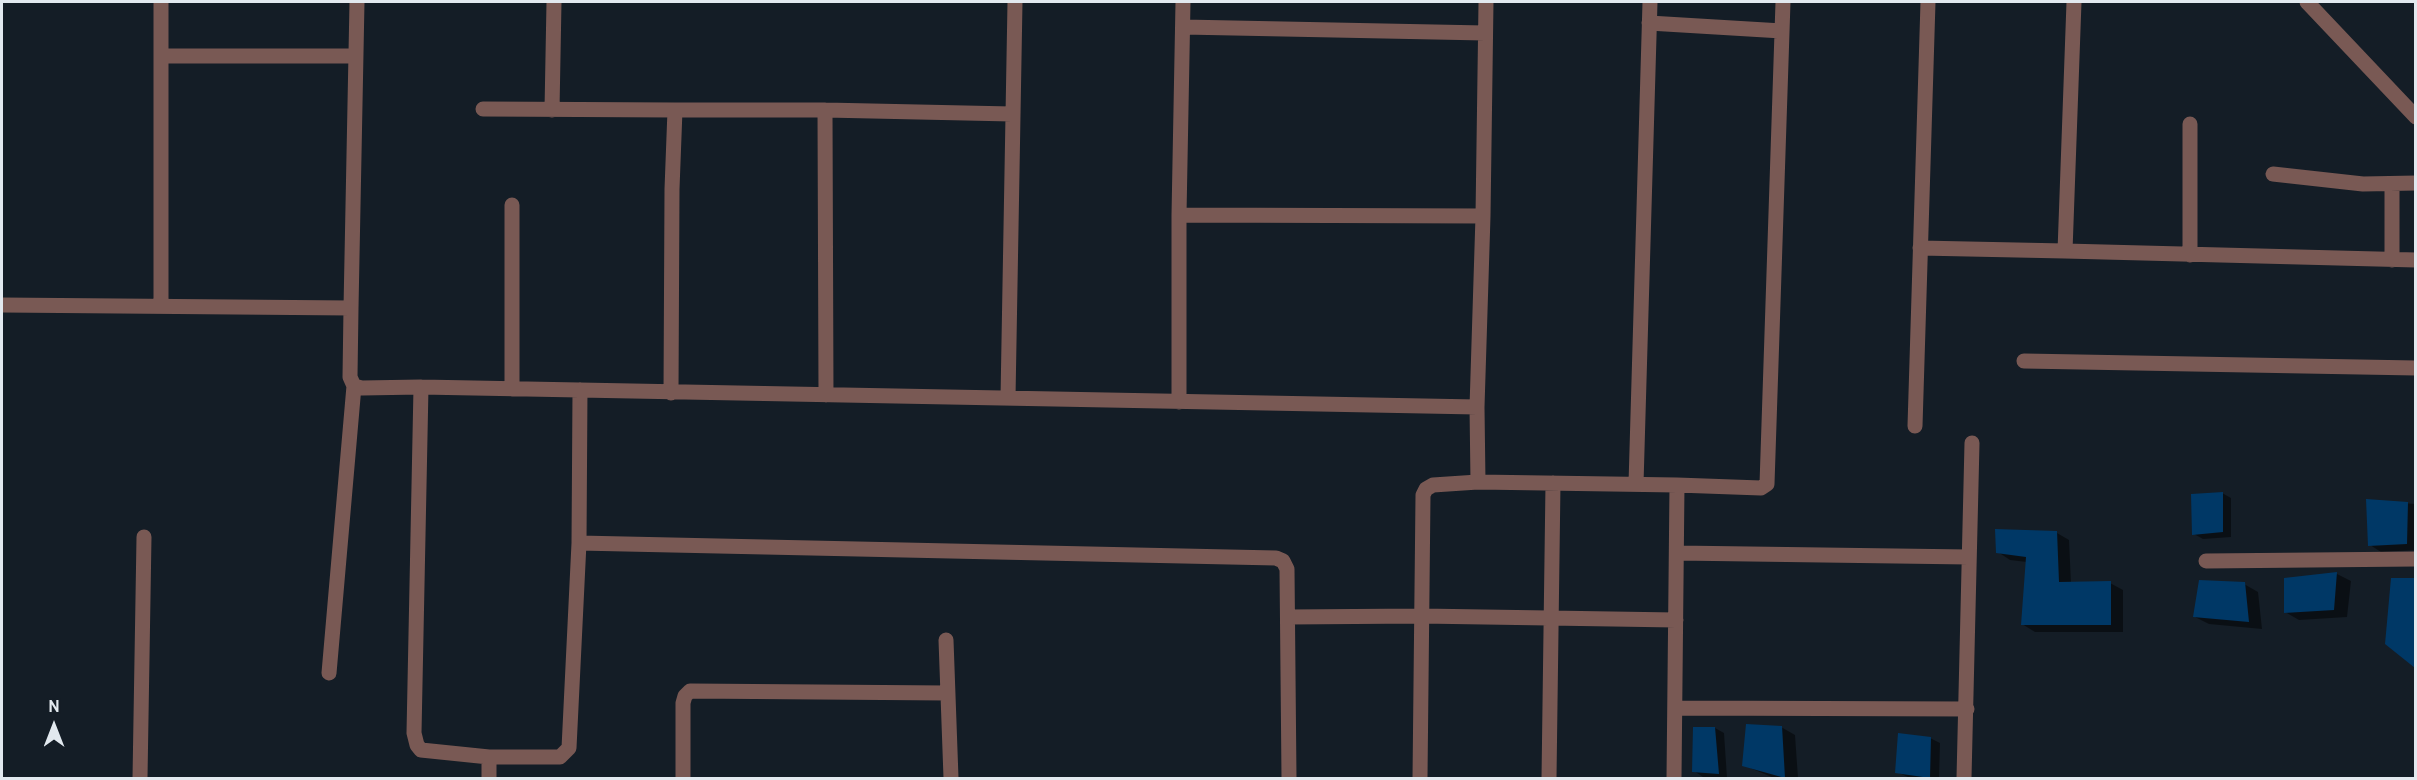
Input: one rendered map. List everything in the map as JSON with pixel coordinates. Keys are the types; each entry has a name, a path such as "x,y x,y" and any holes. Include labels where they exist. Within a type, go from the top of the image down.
{"street":[{"path":"161,2 161,306"},
{"path":"329,673 354,386 350,377 357,2"},
{"path":"552,110 554,2"},
{"path":"1008,398 1015,2"},
{"path":"1179,402 1179,215 1183,2"},
{"path":"1478,482 1477,407 1486,2"},
{"path":"1636,484 1650,2"},
{"path":"1420,778 1423,495 1426,489 1433,485 1478,482 1761,488 1767,484 1769,479 1783,2"},
{"path":"1915,426 1928,2"},
{"path":"2065,251 2074,2"},
{"path":"2307,2 2415,115"},
{"path":"1649,23 1782,31"},
{"path":"1183,27 1485,33"},
{"path":"161,56 356,56"},
{"path":"483,109 825,110 1012,114"},
{"path":"671,393 672,189 675,110"},
{"path":"825,110 826,395"},
{"path":"2190,124 2190,255"},
{"path":"2273,174 2347,183 2392,185 2415,183"},
{"path":"2392,185 2392,260"},
{"path":"512,205 512,389"},
{"path":"1179,215 1483,216"},
{"path":"1920,248 2415,260"},
{"path":"2,305 351,308"},
{"path":"2024,361 2415,368"},
{"path":"354,386 362,388 421,387 1477,407"},
{"path":"421,387 414,733 421,750 489,756 560,757 569,748 579,543 580,390"},
{"path":"1964,778 1972,443"},
{"path":"1549,778 1553,483"},
{"path":"1674,778 1677,485"},
{"path":"140,778 144,537"},
{"path":"579,543 1276,558 1283,561 1287,569 1289,778"},
{"path":"1677,553 1969,557"},
{"path":"2206,561 2415,559"},
{"path":"1288,617 1421,616 1676,620"},
{"path":"946,640 951,778"},
{"path":"683,778 683,703 690,691 947,693"},
{"path":"1675,708 1967,709"},
{"path":"489,756 489,778"}],"building":[{"path":"2223,492 2223,532 2192,535 2191,494"},
{"path":"2366,499 2408,502 2407,544 2368,546"},
{"path":"1995,529 2057,531 2059,582 2111,581 2111,625 2021,625 2026,557 1996,553"},
{"path":"2337,572 2334,610 2284,613 2284,578"},
{"path":"2391,578 2415,578 2415,668 2385,644"},
{"path":"2199,580 2245,582 2249,622 2193,617"},
{"path":"1746,724 1782,726 1785,778 1742,766"},
{"path":"1693,727 1715,727 1719,774 1692,772"},
{"path":"1898,733 1931,737 1930,778 1895,773"}]}
